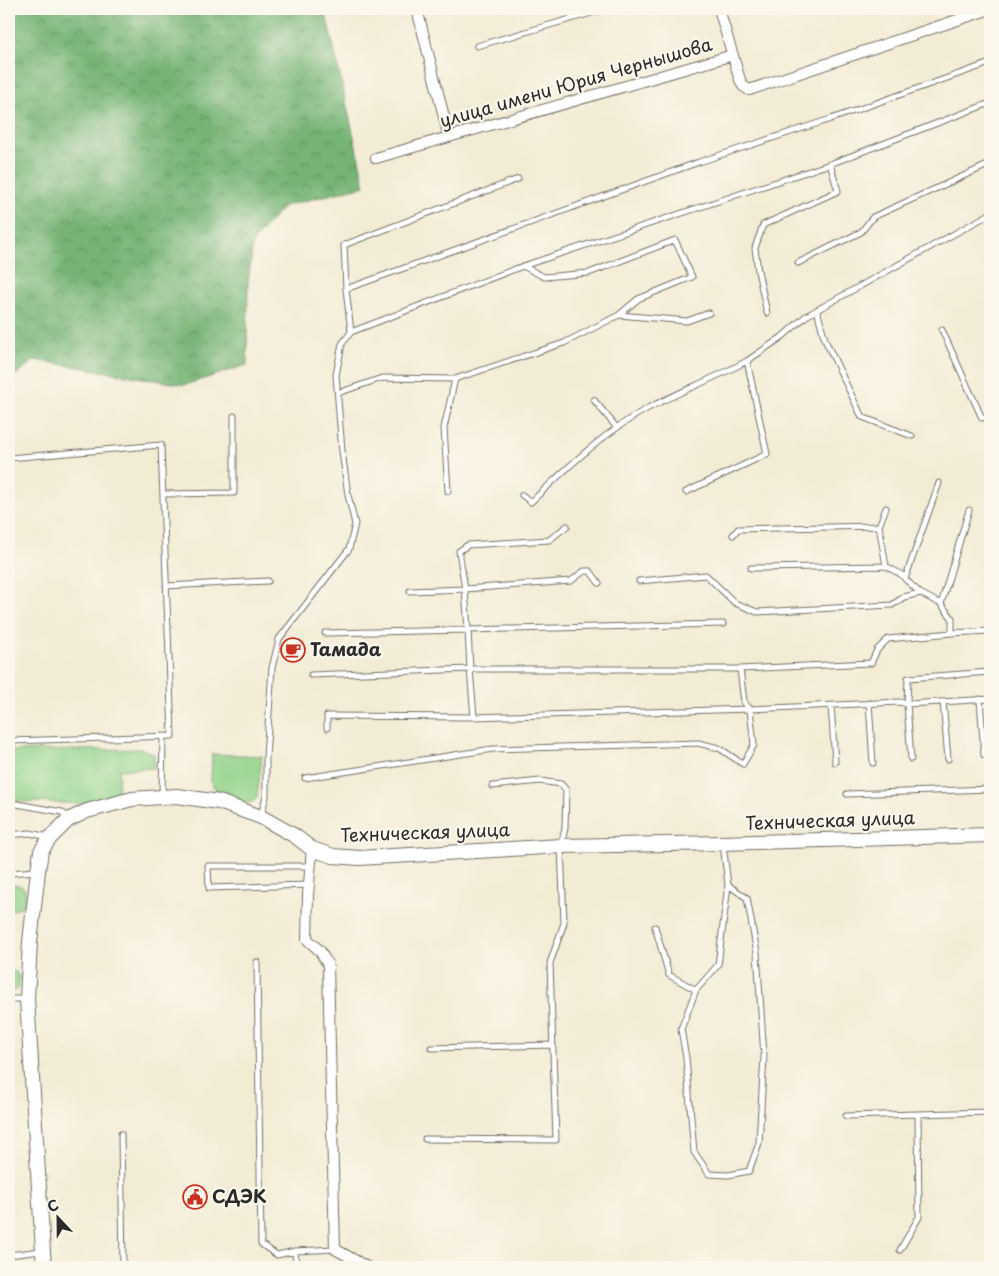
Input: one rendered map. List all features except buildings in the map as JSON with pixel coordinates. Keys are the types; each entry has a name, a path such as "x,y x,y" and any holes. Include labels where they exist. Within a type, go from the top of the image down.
{"street":[{"path":"417,9 449,137"},
{"path":"719,9 733,55"},
{"name":"улица имени Юрия Чернышова","path":"376,158 733,55 743,86 750,90 990,9"},
{"name":"Техническая улица","path":"44,1267 27,999 30,942 41,851 50,838 68,820 88,811 132,799 177,796 219,802 261,817 295,836 312,849 333,856 358,858 561,846 990,835"},
{"path":"312,849 307,939 320,950 328,965 335,1249 367,1267"}],"lane":[{"path":"477,46 604,9"},
{"path":"346,289 698,162 831,119 990,63"},
{"path":"261,817 266,796 266,757 272,668 279,639 350,549 355,524 348,495 336,375 342,344 351,332 522,266 830,164 990,103"},
{"path":"767,313 754,248 763,225 838,191 830,164"},
{"path":"798,263 861,232 873,217 990,164"},
{"path":"351,332 346,289 344,245 518,179"},
{"path":"522,494 531,502 571,465 617,428 650,408 747,362 782,337 806,316 990,214"},
{"path":"338,393 382,378 454,379 564,343 619,315 638,299 692,277 675,240 589,272 544,277 522,266"},
{"path":"817,310 825,340 862,417 912,436"},
{"path":"619,315 687,321 709,313"},
{"path":"942,330 982,418 990,415"},
{"path":"686,492 767,454 747,362"},
{"path":"448,491 444,428 454,379"},
{"path":"594,400 617,428"},
{"path":"163,494 234,493 234,416"},
{"path":"9,458 161,445 172,736 9,741"},
{"path":"904,579 939,483"},
{"path":"886,508 879,526 886,566"},
{"path":"941,604 969,510"},
{"path":"474,717 465,590 459,551 468,545 550,540 567,526"},
{"path":"733,535 738,528 879,526"},
{"path":"751,568 886,566 902,575 920,593 941,604 952,618 952,633"},
{"path":"410,591 465,590 571,581 584,571 590,571 599,584"},
{"path":"639,581 706,575 735,602 757,612 892,605 904,597 920,593"},
{"path":"166,586 268,581"},
{"path":"325,633 723,624"},
{"path":"311,675 470,669 740,669 871,663 877,650 888,639 990,631"},
{"path":"305,778 493,749 698,743 719,748 742,764 754,745 750,709 744,702 740,669"},
{"path":"911,759 907,704 908,678 990,672"},
{"path":"327,728 327,716 474,717 750,709 900,702 907,704 990,699"},
{"path":"980,700 984,755"},
{"path":"943,702 948,759"},
{"path":"869,703 873,763"},
{"path":"831,705 834,762"},
{"path":"162,797 164,736"},
{"path":"426,1139 556,1140 550,963 564,923 561,846 565,828 566,790 561,784 540,781 492,786"},
{"path":"847,794 990,789"},
{"path":"9,804 62,812 68,820"},
{"path":"9,834 30,833 50,838"},
{"path":"722,843 728,885 718,964 696,990 681,1029 686,1058 694,1152 709,1174 728,1175 749,1171 759,1143 764,1056 757,953 747,898 728,885"},
{"path":"310,885 209,888 208,866 312,866"},
{"path":"9,873 38,871"},
{"path":"655,927 669,975 696,990"},
{"path":"257,962 261,1244 278,1255 296,1250 335,1249"},
{"path":"9,999 27,999"},
{"path":"432,1048 553,1045"},
{"path":"846,1116 990,1112"},
{"path":"900,1250 919,1218 918,1114"},
{"path":"120,1134 123,1267"},
{"path":"296,1250 296,1267"},
{"path":"9,1255 44,1251"}],"green space":[{"path":"9,9 325,9 365,186 284,206 253,241 248,283 247,365 185,385 35,360 9,380"},
{"path":"142,749 154,754 155,768 119,770 118,796 85,804 9,801 9,751"},
{"path":"212,754 262,756 257,797 254,801 246,804 220,795 211,783"},
{"path":"9,885 19,885 24,888 26,894 23,906 9,912"},
{"path":"9,969 17,973 19,988 9,994"}],"place":[{"name":"Тамада","path":"293,650"},
{"name":"СДЭК","path":"195,1197"}]}
